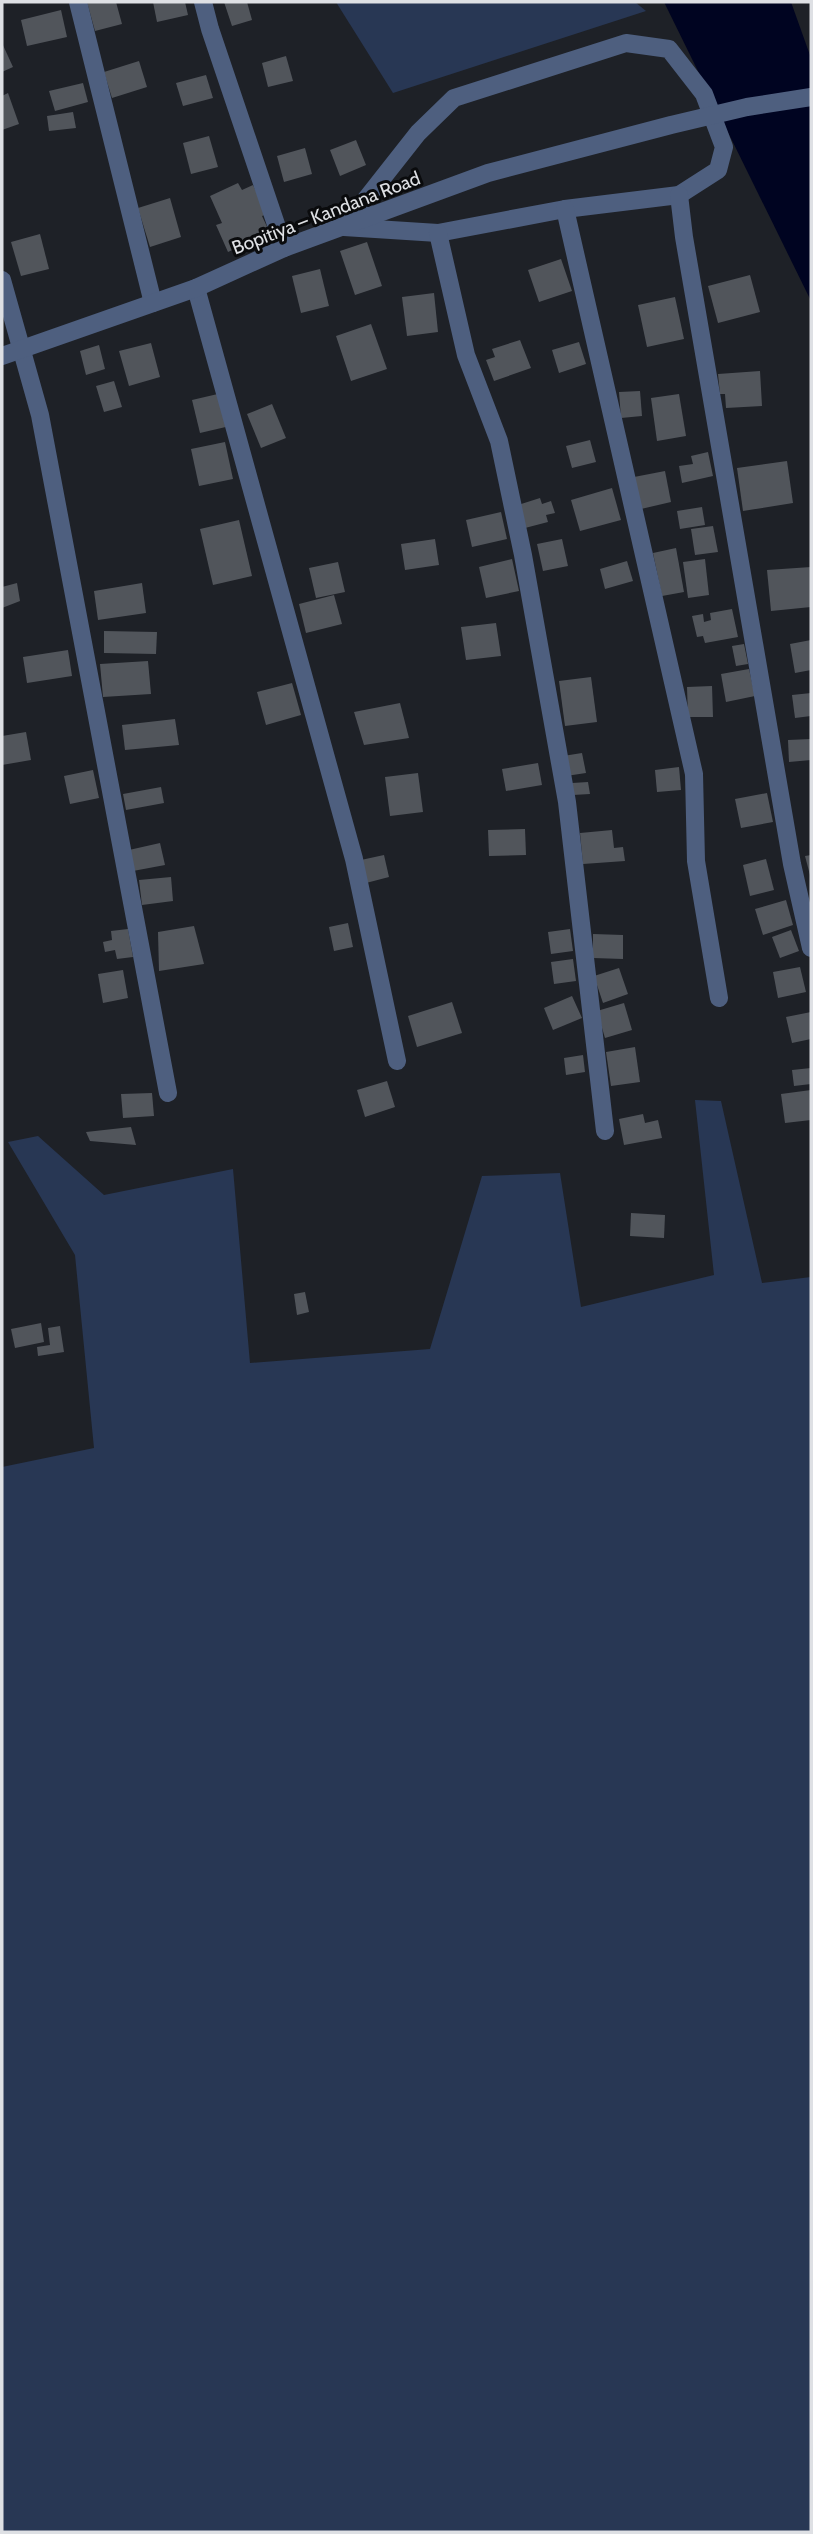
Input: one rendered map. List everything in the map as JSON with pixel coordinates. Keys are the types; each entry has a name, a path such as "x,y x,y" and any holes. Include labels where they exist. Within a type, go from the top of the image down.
{"street":[{"path":"78,2 153,303"},
{"path":"203,2 285,248"},
{"path":"626,43 669,49 704,94 724,147 718,170 679,195 565,209 438,233 344,227 383,181 418,133 454,98 626,43"},
{"name":"Bopitiya – Kandana Road","path":"2,356 196,288 285,248 488,173 747,107 811,97"},
{"path":"679,195 792,864 811,948"},
{"path":"565,209 694,774 696,861 719,998"},
{"path":"438,233 466,355 499,441 523,555 567,802 605,1131"},
{"path":"2,280 40,415 168,1093"},
{"path":"196,288 354,859 397,1061"}],"shaded area":[{"path":"336,2 635,2 646,11 393,93"},
{"path":"664,2 791,2 811,58 811,301"},
{"path":"695,1100 721,1101 762,1283 811,1277 811,2532 2,2532 2,1467 94,1448 75,1255 8,1142 38,1136 104,1195 233,1169 250,1363 430,1349 482,1176 560,1173 581,1307 714,1275"}],"building":[{"path":"87,2 116,2 122,24 95,31"},
{"path":"153,2 185,2 188,15 157,22"},
{"path":"224,2 247,2 252,20 232,26"},
{"path":"61,10 67,37 27,46 21,20"},
{"path":"2,43 13,67 2,72"},
{"path":"286,56 293,81 268,87 262,63"},
{"path":"139,61 147,87 112,98 104,72"},
{"path":"206,75 213,98 183,106 176,83"},
{"path":"83,83 88,102 55,111 49,91"},
{"path":"8,93 19,124 2,130 2,96"},
{"path":"73,112 76,128 49,131 47,116"},
{"path":"209,136 218,167 191,174 183,143"},
{"path":"356,140 366,165 340,176 330,150"},
{"path":"305,148 312,174 284,182 277,156"},
{"path":"238,183 242,190 253,185 267,214 262,216 270,233 228,252 216,225 222,223 210,196"},
{"path":"170,198 181,237 150,247 138,208"},
{"path":"40,234 49,269 21,276 11,242"},
{"path":"367,242 382,286 355,295 340,251"},
{"path":"561,259 572,291 539,302 528,270"},
{"path":"320,269 329,306 301,313 292,276"},
{"path":"750,275 760,312 718,323 708,286"},
{"path":"434,293 438,332 407,336 402,297"},
{"path":"675,297 684,339 647,347 638,305"},
{"path":"371,324 387,369 351,381 336,336"},
{"path":"520,340 531,368 494,381 486,360 495,357 492,349"},
{"path":"579,342 586,364 559,373 552,350"},
{"path":"151,343 160,377 129,386 119,351"},
{"path":"99,345 105,369 86,375 80,351"},
{"path":"760,371 762,406 726,408 725,394 720,394 718,374"},
{"path":"114,381 122,407 104,412 96,386"},
{"path":"640,391 642,416 621,418 619,392"},
{"path":"222,393 230,426 200,433 192,400"},
{"path":"679,394 686,436 657,441 651,398"},
{"path":"272,404 286,438 261,448 247,414"},
{"path":"590,440 596,462 572,468 566,446"},
{"path":"225,442 233,479 199,486 191,449"},
{"path":"708,452 713,476 682,483 679,466 693,464 691,456"},
{"path":"787,461 793,503 743,511 737,468"},
{"path":"665,471 671,502 641,509 634,477"},
{"path":"612,488 621,520 580,531 571,500"},
{"path":"540,498 542,504 551,501 555,513 546,515 548,522 525,528 518,505"},
{"path":"702,507 705,525 680,529 677,511"},
{"path":"501,512 507,539 472,547 466,520"},
{"path":"239,520 252,576 213,585 200,529"},
{"path":"713,526 718,552 695,555 691,529"},
{"path":"435,539 439,565 405,570 401,544"},
{"path":"562,539 568,566 543,571 537,544"},
{"path":"676,548 684,592 662,596 653,553"},
{"path":"512,559 519,591 486,598 479,567"},
{"path":"705,559 709,595 688,598 683,562"},
{"path":"627,561 633,581 605,589 600,569"},
{"path":"338,562 345,592 316,598 309,568"},
{"path":"811,567 811,607 771,611 767,570"},
{"path":"17,583 20,601 2,608 2,587"},
{"path":"142,583 146,613 98,620 94,591"},
{"path":"334,595 342,624 306,633 299,604"},
{"path":"732,609 738,637 705,643 703,636 697,637 692,616 703,614 704,622 711,620 710,613"},
{"path":"496,623 501,656 466,660 461,627"},
{"path":"104,631 157,632 156,654 104,653"},
{"path":"811,640 811,670 795,673 790,644"},
{"path":"744,644 748,664 736,666 732,646"},
{"path":"68,650 72,676 27,683 23,657"},
{"path":"148,661 151,694 103,697 100,664"},
{"path":"749,669 755,696 726,702 721,674"},
{"path":"591,677 597,722 565,726 559,681"},
{"path":"292,683 301,715 266,725 257,692"},
{"path":"712,686 713,717 688,717 687,687"},
{"path":"811,693 811,716 795,718 792,695"},
{"path":"400,703 409,738 364,745 354,712"},
{"path":"175,719 179,745 125,750 122,725"},
{"path":"26,732 31,760 2,765 2,736"},
{"path":"811,739 811,760 789,762 788,740"},
{"path":"582,753 586,773 566,776 563,756"},
{"path":"538,763 542,785 506,791 502,769"},
{"path":"679,767 681,790 657,792 655,770"},
{"path":"93,770 99,798 70,804 64,776"},
{"path":"418,773 423,812 390,816 385,777"},
{"path":"588,782 590,794 573,795 572,783"},
{"path":"161,787 164,803 126,810 123,794"},
{"path":"767,793 773,822 741,828 735,799"},
{"path":"525,829 526,855 489,856 488,830"},
{"path":"612,830 614,848 623,847 625,861 583,864 580,833"},
{"path":"160,843 165,865 133,871 129,850"},
{"path":"384,855 389,877 366,883 361,860"},
{"path":"811,855 811,875 810,875 805,856"},
{"path":"766,859 774,890 750,896 743,865"},
{"path":"171,877 173,901 142,905 139,880"},
{"path":"786,900 793,925 763,935 755,909"},
{"path":"348,923 353,947 334,951 329,927"},
{"path":"194,926 204,964 159,971 158,932"},
{"path":"128,929 133,957 117,959 115,950 105,952 103,942 112,940 111,931"},
{"path":"570,929 573,951 551,954 548,932"},
{"path":"791,930 799,951 780,958 772,937"},
{"path":"593,934 623,935 623,959 593,958"},
{"path":"573,959 576,981 554,984 551,962"},
{"path":"800,967 806,992 778,998 773,972"},
{"path":"619,968 628,994 603,1003 594,976"},
{"path":"123,970 128,998 103,1003 98,974"},
{"path":"572,996 582,1018 553,1030 544,1008"},
{"path":"452,1002 462,1033 417,1047 408,1016"},
{"path":"624,1003 632,1030 605,1038 597,1011"},
{"path":"811,1012 811,1039 792,1043 786,1017"},
{"path":"635,1047 640,1082 611,1086 606,1052"},
{"path":"583,1055 585,1072 566,1075 564,1058"},
{"path":"811,1068 811,1084 794,1086 792,1070"},
{"path":"387,1081 395,1107 365,1117 357,1090"},
{"path":"811,1090 811,1120 785,1123 781,1094"},
{"path":"152,1093 154,1116 123,1118 121,1094"},
{"path":"643,1114 645,1123 658,1120 662,1138 624,1145 619,1119"},
{"path":"131,1127 136,1145 90,1141 86,1132"},
{"path":"631,1213 665,1215 664,1238 630,1236"},
{"path":"305,1292 309,1312 297,1315 294,1294"},
{"path":"41,1323 44,1342 15,1348 11,1329"},
{"path":"60,1326 64,1352 38,1356 37,1347 50,1345 48,1328"}]}
